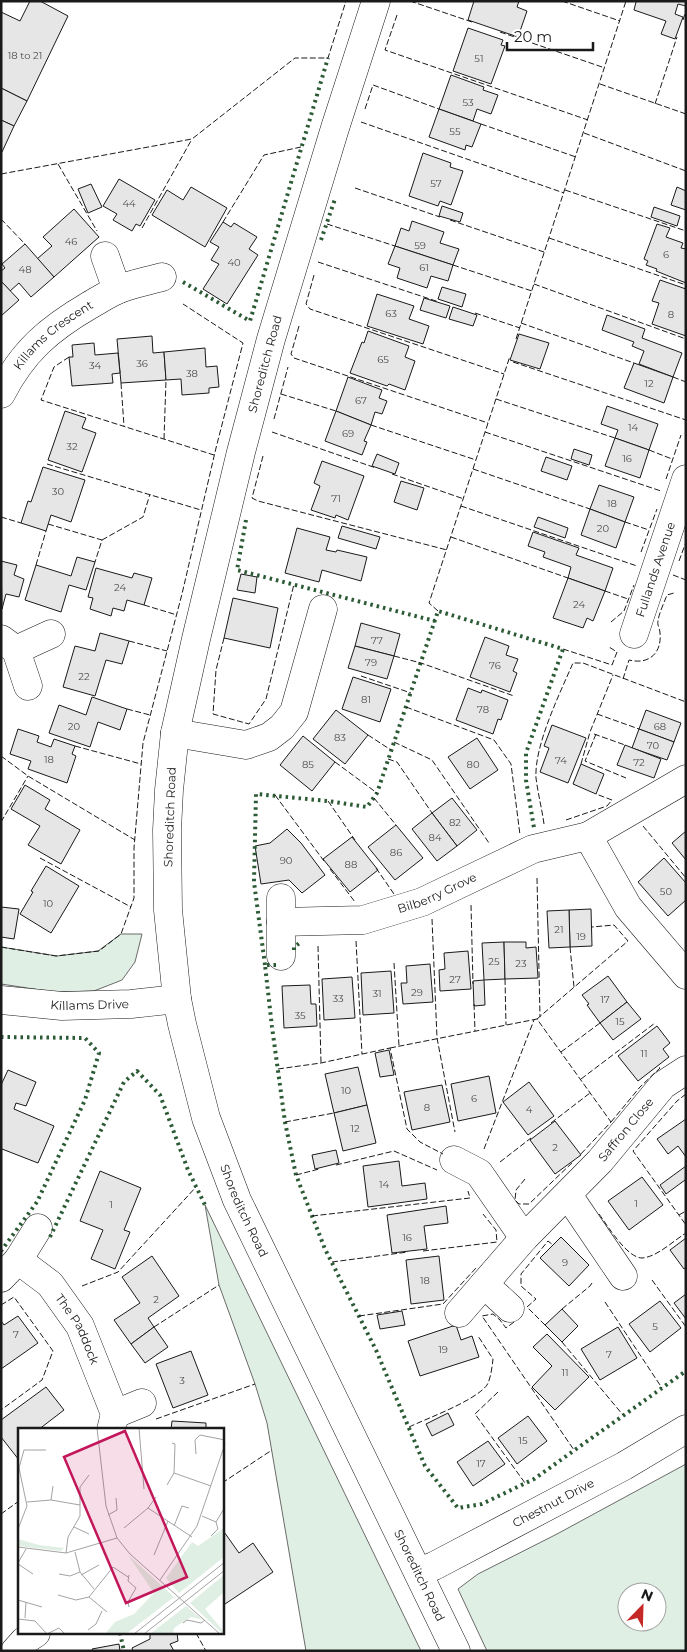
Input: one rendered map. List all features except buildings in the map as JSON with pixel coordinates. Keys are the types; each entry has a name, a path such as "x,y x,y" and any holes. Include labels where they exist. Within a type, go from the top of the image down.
{"street":[{"name":"Shoreditch Road","path":"376,1 335,128 269,348 241,452 196,639 175,733 169,790 167,840 168,910 177,999 182,1024 206,1118 237,1200 456,1651"},
{"path":"105,256 117,290"},
{"name":"Killams Crescent","path":"1,394 10,376 28,352 45,335 70,317 117,290 162,277"},
{"name":"Fullands Avenue","path":"634,634 686,479"},
{"path":"175,733 246,745 269,737 282,727 294,712 323,609"},
{"path":"28,686 9,644 51,634"},
{"name":"Bilberry Grove","path":"281,956 281,910 362,920 422,902 532,849 588,836 686,780"},
{"path":"588,836 628,907 686,975"},
{"name":"Killams Drive","path":"1,1000 62,1006 131,1004 177,999"},
{"name":"Saffron Close","path":"459,1313 524,1238 600,1161 663,1085 686,1070"},
{"path":"454,1160 498,1182 524,1238"},
{"path":"568,1195 622,1277"},
{"name":"The Paddock","path":"38,1228 10,1269 50,1284 80,1326 113,1422 142,1403"},
{"path":"484,1284 510,1308"},
{"name":"Chestnut Drive","path":"419,1572 434,1566 624,1466 686,1429"},
{"path":"15,1651 24,1641 34,1634"}],"green space":[{"path":"121,934 142,934 135,962 122,980 94,991 54,992 1,984 1,947 57,956 98,951"},
{"path":"205,1205 421,1651 306,1651 267,1423 219,1285"},
{"path":"686,1464 686,1651 487,1651 458,1589 478,1574 557,1534"}],"hedge":[{"path":"183,282 250,321 328,58"},
{"path":"321,240 335,199"},
{"path":"246,520 237,570 435,621"},
{"path":"265,965 254,882 256,794 367,807 377,793 438,611 563,649 526,753 526,780 534,828"},
{"path":"294,950 294,947 301,942"},
{"path":"276,965 265,965 285,1122 296,1175 325,1249 376,1350 425,1466 458,1508 482,1504 534,1479 686,1371"},
{"path":"1,1037 85,1038 99,1053 85,1100 37,1202 1,1251"},
{"path":"50,1237 124,1082 137,1071 160,1095 188,1170 205,1205"},
{"path":"120,1634 124,1651"}],"fence":[{"path":"1,174 192,139 295,58 328,58 346,1"},
{"path":"410,1 472,22"},
{"path":"562,1 620,21"},
{"path":"516,339 626,1"},
{"path":"683,20 686,10"},
{"path":"397,15 385,50 588,120"},
{"path":"500,32 605,68"},
{"path":"655,104 677,37"},
{"path":"600,84 686,114"},
{"path":"365,109 373,85 439,109"},
{"path":"361,122 564,193"},
{"path":"481,124 576,157"},
{"path":"584,133 686,171"},
{"path":"142,228 192,139"},
{"path":"223,222 264,155 301,147"},
{"path":"58,164 97,231"},
{"path":"355,188 440,217"},
{"path":"565,190 686,231"},
{"path":"1,219 25,244"},
{"path":"450,220 544,252"},
{"path":"327,224 395,246"},
{"path":"549,238 686,285"},
{"path":"318,262 439,302"},
{"path":"453,265 532,291"},
{"path":"314,275 306,304 310,309 504,374"},
{"path":"534,284 686,339"},
{"path":"1,947 56,956 99,951 121,934 134,898 134,848 143,743 182,594 243,343 183,304"},
{"path":"475,313 520,328"},
{"path":"521,323 634,363"},
{"path":"299,326 291,354 294,358 488,423"},
{"path":"438,611 429,603 510,356"},
{"path":"69,357 54,367 41,400 214,455"},
{"path":"513,362 686,420"},
{"path":"274,419 288,367"},
{"path":"673,377 686,382"},
{"path":"164,439 166,380"},
{"path":"121,383 124,426"},
{"path":"281,394 336,411"},
{"path":"496,399 615,438"},
{"path":"371,425 476,460"},
{"path":"272,432 376,468"},
{"path":"485,432 661,491"},
{"path":"666,479 681,435"},
{"path":"649,450 672,459"},
{"path":"263,456 252,498 447,550"},
{"path":"47,464 201,510"},
{"path":"473,469 590,509"},
{"path":"392,474 464,499"},
{"path":"102,540 143,517 150,494"},
{"path":"461,506 637,566"},
{"path":"641,552 657,509"},
{"path":"1,517 21,523"},
{"path":"625,522 649,530"},
{"path":"48,524 102,540 95,562"},
{"path":"36,565 46,531"},
{"path":"451,537 568,578"},
{"path":"679,561 686,542"},
{"path":"673,575 686,580"},
{"path":"224,638 216,670 213,714 249,724 266,699 294,584"},
{"path":"611,622 624,611 634,585"},
{"path":"605,591 628,599"},
{"path":"623,679 629,660 643,661 653,656 656,652 660,640 659,615 667,595 674,593"},
{"path":"144,605 177,615"},
{"path":"129,641 167,651"},
{"path":"563,649 612,665 617,652 609,647"},
{"path":"394,656 421,663 514,696"},
{"path":"544,824 536,778 536,765 543,735 573,663 583,663 686,702"},
{"path":"581,764 590,732 613,675"},
{"path":"361,676 411,693"},
{"path":"406,707 494,740 511,764 520,835"},
{"path":"127,709 150,715"},
{"path":"597,714 639,729"},
{"path":"594,734 625,745"},
{"path":"596,734 585,761 626,778"},
{"path":"368,735 391,750"},
{"path":"394,742 432,760 489,843"},
{"path":"75,746 141,764"},
{"path":"1,756 28,776 135,840"},
{"path":"388,759 397,762 432,813"},
{"path":"335,762 377,793"},
{"path":"1,822 28,776"},
{"path":"566,820 607,806 612,800 596,794"},
{"path":"275,795 324,861"},
{"path":"374,798 396,825"},
{"path":"328,801 355,840"},
{"path":"643,826 686,878"},
{"path":"40,858 131,907"},
{"path":"376,868 394,894"},
{"path":"330,869 355,902"},
{"path":"537,878 540,1017"},
{"path":"471,905 473,984"},
{"path":"432,919 437,1038 455,1132"},
{"path":"537,1019 628,941 614,925 592,927"},
{"path":"356,941 362,1054"},
{"path":"318,946 321,1063"},
{"path":"570,947 574,987"},
{"path":"394,963 399,1046"},
{"path":"505,979 506,1025"},
{"path":"474,1004 475,1031"},
{"path":"390,1048 537,1019 611,1122 579,1156"},
{"path":"484,1149 534,1020"},
{"path":"561,1052 600,1023"},
{"path":"581,1079 655,1023"},
{"path":"278,1069 321,1063 390,1048 407,1129 420,1142 443,1154"},
{"path":"611,1122 640,1087 660,1068 657,1066"},
{"path":"551,1123 590,1093"},
{"path":"686,1094 677,1101 633,1151 686,1225"},
{"path":"285,1122 334,1113"},
{"path":"500,1162 531,1138"},
{"path":"336,1165 394,1151 437,1170"},
{"path":"525,1179 516,1190 515,1200 519,1204 529,1204 574,1161"},
{"path":"296,1175 319,1169"},
{"path":"82,1286 118,1272 196,1187"},
{"path":"312,1216 470,1198 468,1191"},
{"path":"679,1215 686,1211"},
{"path":"423,1251 497,1242 496,1230 483,1214"},
{"path":"599,1214 624,1247 636,1257 642,1258 653,1255 686,1233"},
{"path":"545,1325 527,1307 536,1299 521,1286 521,1274 548,1241 553,1245"},
{"path":"332,1262 408,1252"},
{"path":"359,1316 443,1304 476,1268"},
{"path":"652,1280 686,1327"},
{"path":"562,1309 592,1283"},
{"path":"154,1327 219,1285"},
{"path":"1,1305 14,1297 53,1351 42,1380 1,1410"},
{"path":"605,1302 662,1388"},
{"path":"514,1322 506,1328 493,1314 482,1316 574,1450"},
{"path":"409,1427 462,1403 487,1385 493,1359 478,1336"},
{"path":"562,1342 623,1415"},
{"path":"156,1419 255,1384"},
{"path":"498,1392 475,1414 525,1483"},
{"path":"224,1482 272,1450"},
{"path":"1,1514 18,1502"},
{"path":"197,1634 206,1651"}]}
